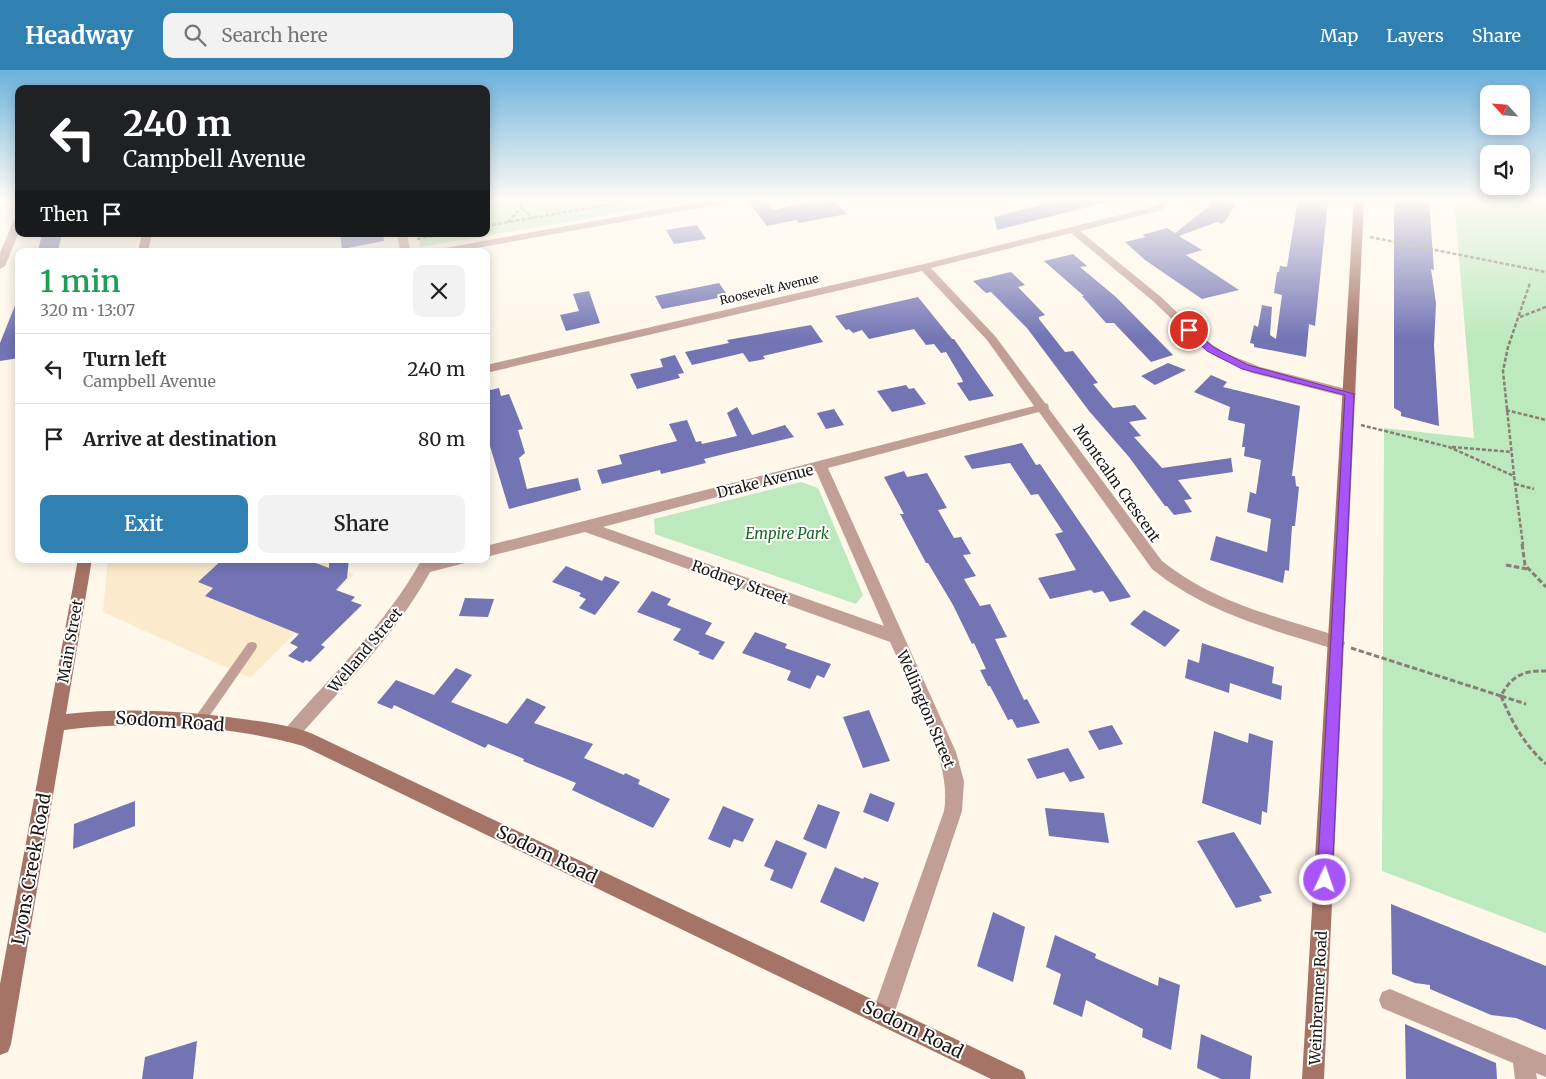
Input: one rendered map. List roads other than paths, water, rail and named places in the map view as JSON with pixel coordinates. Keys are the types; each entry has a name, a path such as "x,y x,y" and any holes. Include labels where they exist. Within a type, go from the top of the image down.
{"main road":[{"name":"Weinbrenner Road","path":"1313,1079 1357,245"},
{"name":"Main Street","path":"56,723 84,563"},
{"name":"Sodom Road","path":"56,723 89,718 134,716 200,720 291,734 316,743 1015,1079"},
{"name":"Lyons Creek Road","path":"0,1044 56,723"}],"street":[{"path":"0,266 9,245"},
{"path":"462,248 478,245"},
{"name":"Roosevelt Avenue","path":"490,368 1012,245"},
{"path":"1091,245 1157,299 1203,343 1221,355 1251,368 1350,394"},
{"name":"Montcalm Crescent","path":"924,267 982,327 1044,407 1147,554 1169,576 1206,599 1337,643"},
{"name":"Drake Avenue","path":"490,551 821,467 1044,407"},
{"name":"Wellington Street","path":"821,467 947,752 953,768 957,795 883,1014"},
{"name":"Rodney Street","path":"585,526 895,637"},
{"name":"Welland Street","path":"291,734 388,624 428,563"},
{"path":"1390,1000 1546,1066"},
{"path":"1524,1056 1526,1079"}],"lane":[{"path":"200,720 252,646"}],"park label":[{"name":"Empire Park","path":"787,533"}]}
